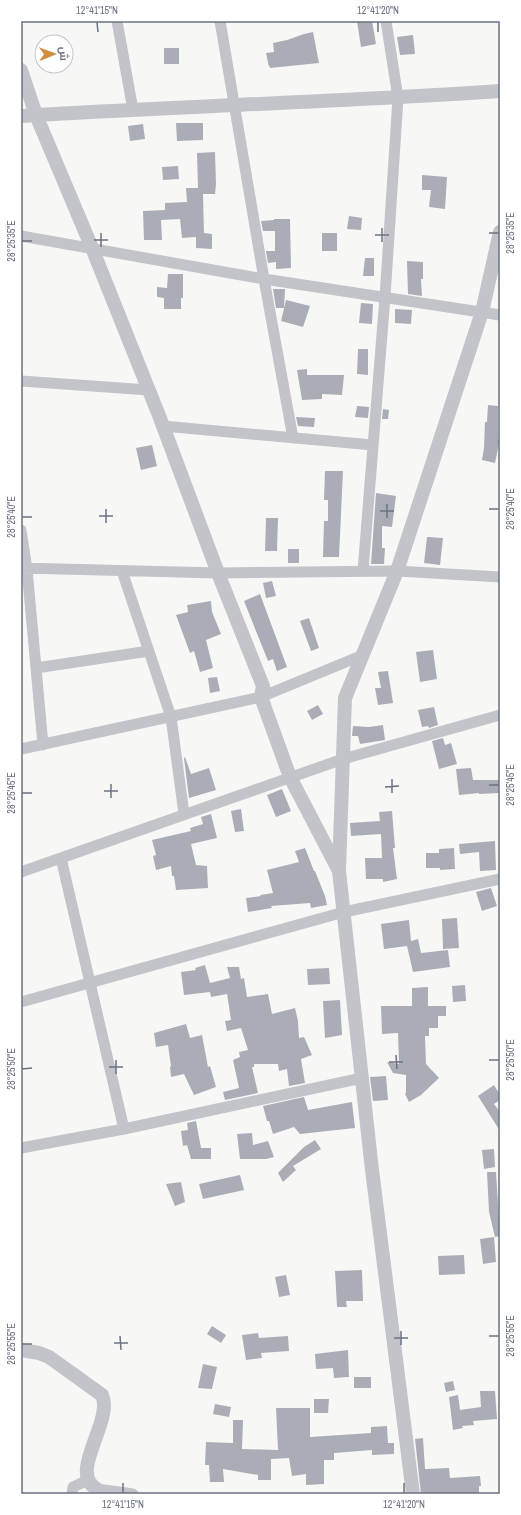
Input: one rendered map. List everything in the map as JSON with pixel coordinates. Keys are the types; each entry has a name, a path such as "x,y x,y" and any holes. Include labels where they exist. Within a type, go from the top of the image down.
{"street":[{"path":"118,21 133,110"},
{"path":"220,21 293,438"},
{"path":"363,571 385,297 398,98 386,21"},
{"path":"21,70 36,115 92,248 149,390 218,573 263,686 261,697 290,777 339,871"},
{"path":"21,116 235,104 398,98 500,91"},
{"path":"413,1494 372,1170 339,871 345,698 397,571 482,312 500,232"},
{"path":"21,236 264,279 500,315"},
{"path":"21,381 149,390"},
{"path":"163,426 373,445"},
{"path":"21,530 43,745"},
{"path":"24,568 218,573 397,571 500,577"},
{"path":"122,571 171,717 184,814"},
{"path":"36,668 149,651"},
{"path":"21,750 261,697 363,655"},
{"path":"21,872 343,759 500,715"},
{"path":"61,858 124,1129"},
{"path":"21,1002 344,912 500,879"},
{"path":"21,1148 124,1129 362,1078"},
{"path":"21,1350 39,1353 49,1358 102,1395 105,1401 105,1406 86,1468 93,1484"},
{"path":"72,1494 73,1487 93,1484 133,1494"}],"building":[{"path":"357,21 372,21 376,44 361,47"},
{"path":"313,32 319,63 269,67 266,53 274,52 273,43"},
{"path":"413,35 415,54 400,55 397,37"},
{"path":"164,48 179,48 179,64 164,64"},
{"path":"176,123 203,123 203,140 177,141"},
{"path":"143,124 145,139 130,141 128,126"},
{"path":"215,152 215,194 203,194 204,233 212,234 212,249 196,248 196,237 182,238 180,219 161,220 162,240 144,240 143,211 165,210 165,203 187,202 186,188 198,188 197,153"},
{"path":"178,166 179,179 163,180 162,167"},
{"path":"422,175 447,177 445,209 429,207 431,190 422,190"},
{"path":"349,216 362,218 361,230 347,229"},
{"path":"290,219 291,268 276,269 276,262 268,263 266,251 275,251 275,231 263,231 261,221"},
{"path":"322,233 337,233 337,251 322,251"},
{"path":"365,258 374,258 374,276 363,276"},
{"path":"407,261 423,262 423,279 421,279 422,296 408,294"},
{"path":"168,274 183,274 183,298 181,298 181,309 164,309 164,298 157,297 157,287 167,288"},
{"path":"273,289 285,289 284,308 276,308"},
{"path":"286,300 310,306 303,327 281,321"},
{"path":"361,303 373,304 372,324 359,323"},
{"path":"395,309 412,310 411,324 395,323"},
{"path":"358,349 368,349 368,375 357,374"},
{"path":"307,369 307,375 344,375 342,395 322,394 322,399 302,400 297,370"},
{"path":"488,405 498,406 498,439 500,439 495,463 482,460"},
{"path":"357,406 369,407 368,418 355,417"},
{"path":"383,409 389,410 388,419 382,419"},
{"path":"296,417 315,418 314,427 298,426"},
{"path":"152,445 157,466 141,470 136,448"},
{"path":"325,471 343,471 339,557 323,557 324,521 328,521 328,500 324,500"},
{"path":"376,493 396,496 392,527 382,526 382,548 385,548 384,564 371,564"},
{"path":"266,518 278,518 277,551 265,551"},
{"path":"427,537 443,538 440,565 424,563"},
{"path":"288,549 299,549 299,563 288,563"},
{"path":"272,581 276,596 266,598 263,583"},
{"path":"260,594 287,667 277,671 273,659 268,661 244,601"},
{"path":"211,601 212,612 221,634 206,640 213,668 200,672 194,651 190,653 176,615 188,612 187,605"},
{"path":"309,618 319,648 311,651 300,621"},
{"path":"433,650 437,679 420,682 416,652"},
{"path":"388,671 393,703 378,705 375,688 381,688 378,672"},
{"path":"217,677 220,691 210,693 208,678"},
{"path":"318,705 323,714 312,720 307,711"},
{"path":"434,707 438,725 429,728 428,726 422,727 418,710"},
{"path":"383,725 385,740 360,744 358,736 352,736 353,726 369,727"},
{"path":"443,738 445,745 451,743 457,764 439,769 432,741"},
{"path":"185,757 191,774 209,768 216,790 189,798"},
{"path":"471,768 473,780 500,780 500,793 459,795 456,769"},
{"path":"282,789 291,811 276,817 267,795"},
{"path":"241,809 244,831 235,832 231,811"},
{"path":"392,811 395,848 393,848 397,879 383,882 383,879 366,879 365,858 382,858 381,834 351,836 350,823 380,821 379,812"},
{"path":"211,814 217,838 191,844 196,865 207,866 208,888 176,890 171,866 156,870 153,856 156,855 152,840 191,831 190,828 203,824 201,817"},
{"path":"495,841 496,870 480,871 479,852 460,854 459,844"},
{"path":"305,848 325,896 327,905 311,908 310,903 271,906 272,908 248,912 246,898 273,893 267,870 299,862 295,851"},
{"path":"454,848 455,869 440,870 440,868 426,868 426,853 439,853 439,849"},
{"path":"491,888 497,906 482,911 476,892"},
{"path":"457,918 459,948 443,949 442,919"},
{"path":"409,920 411,941 418,939 421,953 448,950 450,967 413,972 407,946 384,949 381,924"},
{"path":"205,965 210,983 230,978 227,967 239,967 241,979 244,978 247,997 268,994 272,1014 295,1008 298,1021 299,1038 304,1037 312,1055 301,1059 305,1083 289,1086 287,1069 279,1071 278,1064 254,1064 254,1067 252,1067 258,1093 225,1100 223,1092 239,1088 233,1060 240,1057 239,1052 248,1050 241,1028 227,1031 225,1021 231,1020 227,994 211,997 210,992 184,995 181,972 196,970 195,968"},
{"path":"329,968 330,984 308,985 307,969"},
{"path":"465,985 466,1001 453,1002 452,986"},
{"path":"428,987 428,1006 446,1006 446,1016 438,1016 438,1028 429,1028 429,1036 425,1036 426,1064 439,1078 421,1095 409,1102 405,1094 406,1075 393,1073 387,1062 399,1064 398,1033 382,1034 381,1006 412,1006 412,988"},
{"path":"340,1000 342,1035 325,1038 323,1001"},
{"path":"186,1024 190,1038 202,1035 208,1067 210,1066 216,1087 194,1095 184,1074 171,1077 168,1045 156,1047 154,1033"},
{"path":"386,1076 388,1100 373,1101 370,1077"},
{"path":"494,1085 500,1095 500,1100 494,1104 500,1112 500,1131 478,1096"},
{"path":"304,1097 308,1110 352,1102 355,1128 300,1134 294,1127 273,1134 269,1121 267,1121 263,1106"},
{"path":"196,1121 201,1148 211,1148 211,1159 191,1159 187,1145 183,1146 181,1131 188,1130 187,1123"},
{"path":"252,1133 253,1145 268,1141 274,1157 266,1159 240,1159 237,1134"},
{"path":"315,1140 321,1149 293,1166 296,1170 283,1182 278,1173 304,1147"},
{"path":"494,1149 495,1167 484,1169 482,1150"},
{"path":"487,1172 496,1172 500,1236 495,1237 489,1212"},
{"path":"240,1175 244,1190 203,1199 199,1184"},
{"path":"181,1182 185,1202 175,1206 166,1184"},
{"path":"494,1237 496,1262 483,1264 480,1239"},
{"path":"464,1255 465,1274 439,1275 438,1256"},
{"path":"362,1270 363,1301 346,1301 347,1307 337,1307 335,1271"},
{"path":"286,1275 290,1295 279,1297 275,1277"},
{"path":"212,1326 226,1335 221,1343 207,1334"},
{"path":"258,1333 259,1338 288,1336 289,1351 261,1353 262,1358 246,1360 242,1335"},
{"path":"348,1350 349,1377 334,1378 333,1368 316,1369 315,1354"},
{"path":"203,1364 217,1367 212,1389 198,1388"},
{"path":"354,1377 371,1377 371,1388 354,1388"},
{"path":"453,1381 455,1390 446,1392 444,1383"},
{"path":"480,1391 495,1391 497,1419 473,1421 474,1425 462,1426 463,1428 453,1430 449,1397 458,1395 460,1410 481,1407"},
{"path":"314,1399 329,1399 328,1413 314,1413"},
{"path":"215,1404 231,1407 229,1417 213,1414"},
{"path":"276,1408 310,1408 310,1437 371,1433 371,1427 387,1426 388,1443 394,1443 394,1454 372,1455 372,1450 334,1453 334,1460 324,1460 324,1484 306,1485 306,1474 292,1476 289,1458 271,1459 271,1480 258,1480 258,1475 223,1469 224,1482 210,1482 209,1465 205,1465 206,1442 233,1443 233,1420 243,1420 242,1449 278,1450"},
{"path":"423,1438 425,1469 449,1468 450,1478 480,1476 481,1486 479,1486 479,1494 421,1494 415,1439"}]}
